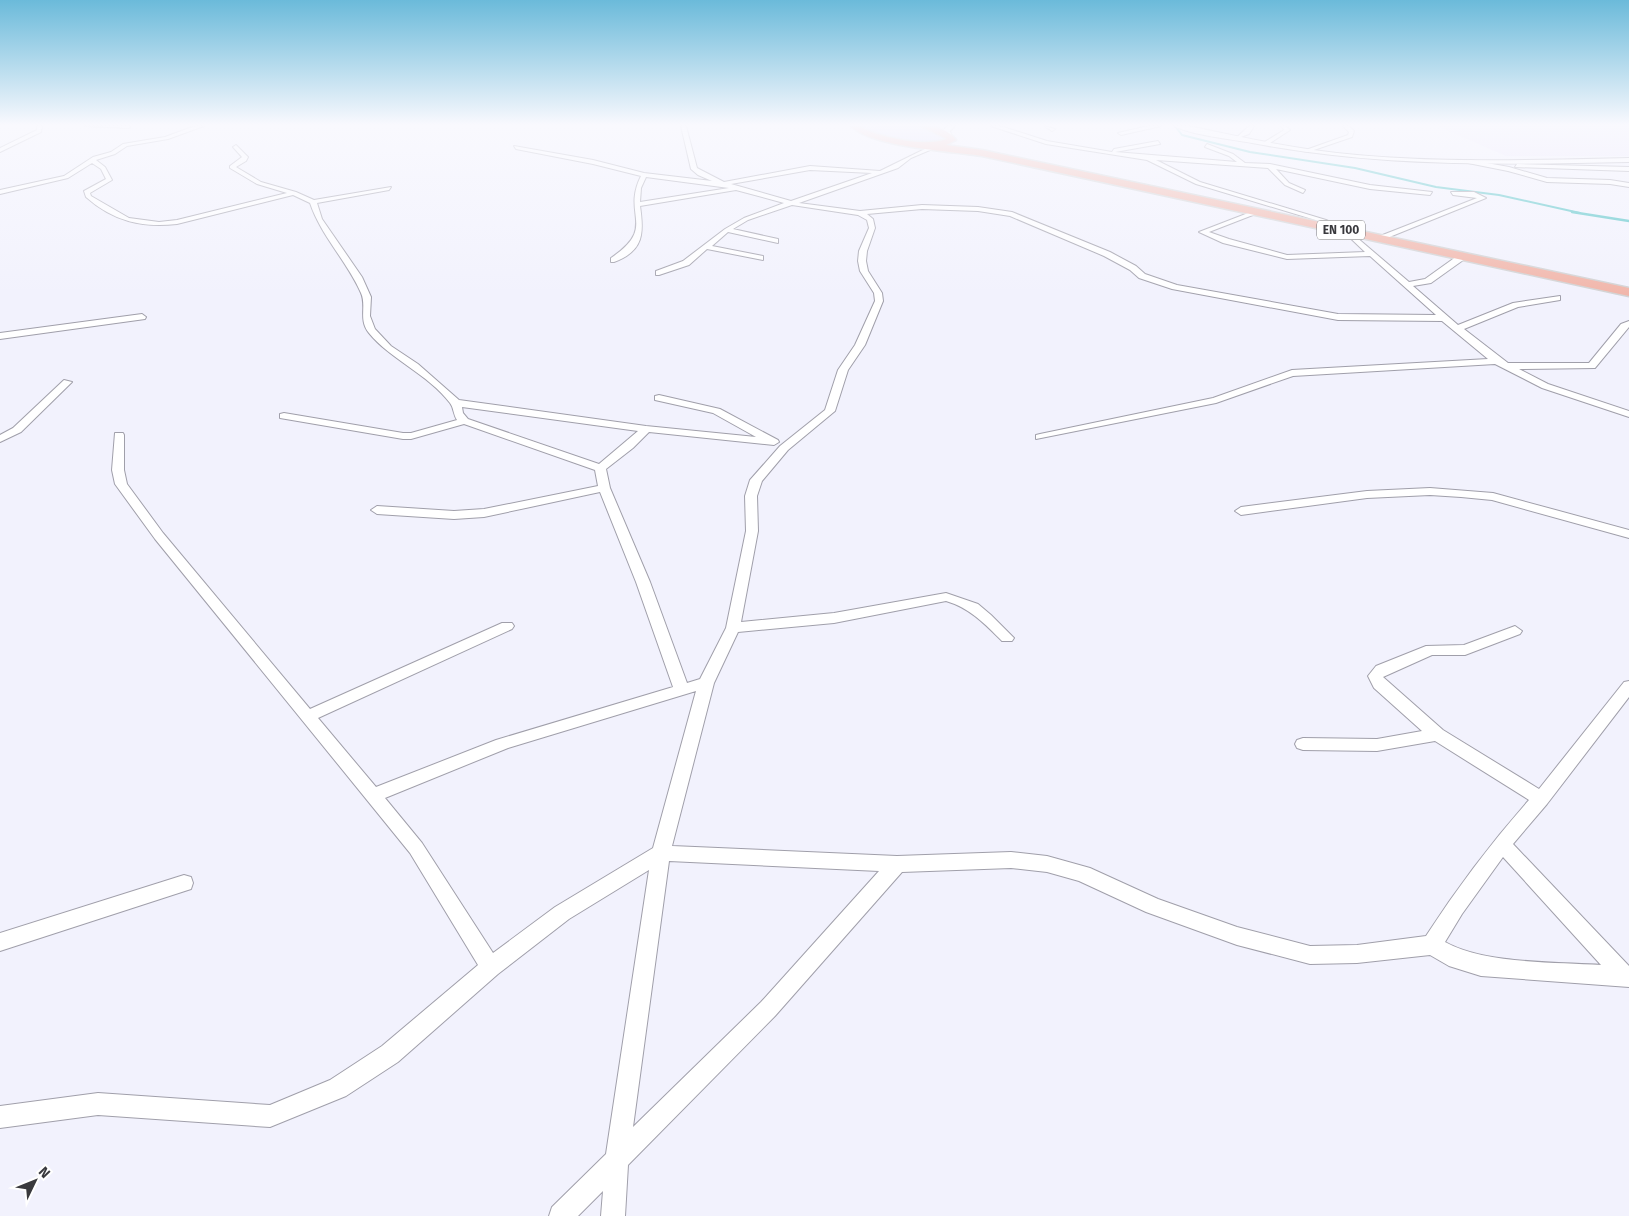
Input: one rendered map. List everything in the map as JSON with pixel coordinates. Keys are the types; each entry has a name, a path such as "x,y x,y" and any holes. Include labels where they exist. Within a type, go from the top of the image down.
{"main road":[{"name":"EN 100","path":"1122,183 1629,292"}],"street":[{"path":"0,192 41,183"},
{"path":"104,183 86,192 89,197 127,220 159,224 177,222 294,193"},
{"path":"259,183 294,193 313,202 389,188"},
{"path":"614,260 631,250 638,241 640,228 636,205 636,191 640,183"},
{"path":"712,183 829,210 860,213 922,207 978,209 1012,214 1107,254 1133,268 1142,276 1175,287 1338,316 1444,318"},
{"path":"720,183 730,183"},
{"path":"659,273 686,263 727,230 746,219 846,183"},
{"path":"1197,183 1302,214 1346,231 1444,318 1501,363 1545,386 1629,414"},
{"path":"1286,183 1303,191"},
{"path":"1348,183 1430,193"},
{"path":"1615,183 1629,185"},
{"path":"636,205 738,188"},
{"path":"1379,238 1483,198 1474,194 1453,193"},
{"path":"313,202 319,219 358,277 366,297 368,308 366,316 371,330 388,348 415,366 456,403 779,445"},
{"path":"1256,212 1203,232 1226,241 1287,257 1371,254"},
{"path":"613,1216 617,1160 661,853 706,683 733,628 752,531 751,496 756,480 779,445 830,411 843,370 860,345 879,301 878,293 863,266 863,251 872,228 870,219 860,213"},
{"path":"727,230 775,240"},
{"path":"706,247 760,258"},
{"path":"1408,285 1428,280 1464,256"},
{"path":"1457,329 1516,305 1557,298"},
{"path":"0,336 142,317"},
{"path":"1040,437 1216,400 1292,373 1501,363 1592,366 1624,326 1629,324"},
{"path":"0,439 24,424 67,382"},
{"path":"660,398 716,411 779,445"},
{"path":"456,403 458,414 464,422"},
{"path":"284,416 382,434 411,436 464,422 600,468"},
{"path":"600,468 629,446 646,429"},
{"path":"118,435 118,470 121,484 159,536 416,848 491,967"},
{"path":"600,468 604,488 643,582 682,690"},
{"path":"377,510 454,515 484,513 604,488"},
{"path":"1241,511 1364,494 1470,493 1493,497 1629,534"},
{"path":"733,628 834,618 946,597 964,601 984,614 1007,638"},
{"path":"307,717 507,626"},
{"path":"1515,631 1465,650 1431,650 1381,670 1375,676 1379,684 1437,734 1541,799"},
{"path":"373,796 502,744 706,683"},
{"path":"1432,945 1455,908 1502,844 1541,799 1629,686"},
{"path":"1304,744 1377,745 1437,734"},
{"path":"1502,844 1627,976"},
{"path":"0,1117 98,1104 270,1116 338,1088 390,1054 491,967 562,913 661,853 897,864 1012,860 1047,864 1082,874 1153,906 1237,936 1310,955 1357,954 1432,945 1456,960 1481,966 1627,976"},
{"path":"561,1216 768,1009 897,864"},
{"path":"0,942 184,883"}],"waterway":[{"path":"1418,183 1499,195 1580,213"},
{"path":"1572,212 1629,221"}]}
